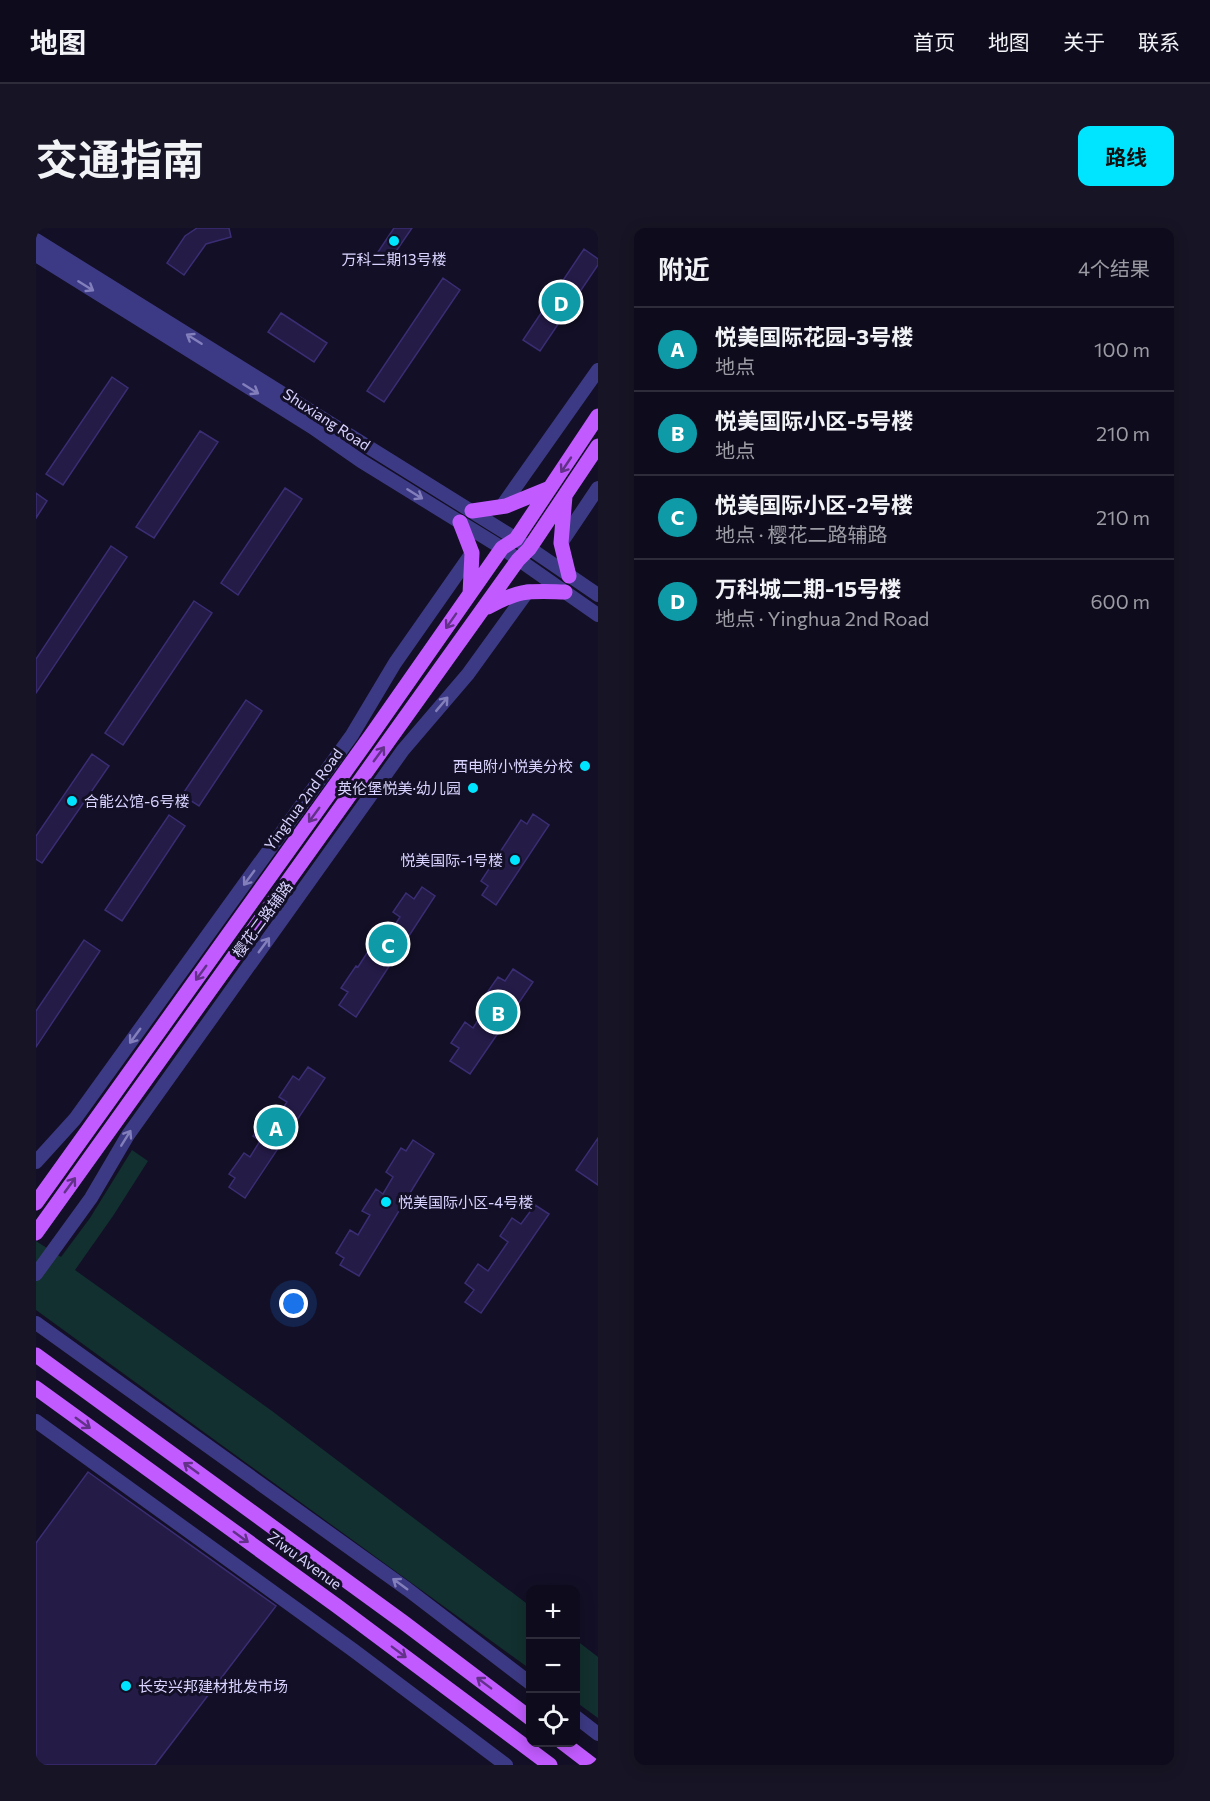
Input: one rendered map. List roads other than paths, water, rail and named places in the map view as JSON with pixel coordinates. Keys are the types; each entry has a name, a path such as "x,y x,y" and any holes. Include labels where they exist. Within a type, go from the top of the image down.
{"main road":[{"name":"Yinghua 2nd Road","path":"36,1203 359,753 502,548 516,539 598,416"},
{"path":"36,1233 518,560 529,549 598,446"},
{"path":"472,511 502,506 550,488"},
{"path":"565,495 561,543 569,576"},
{"path":"460,522 472,553 470,594"},
{"path":"483,610 510,594 528,591 565,592"},
{"name":"Ziwu Avenue","path":"36,1355 393,1614 526,1714"},
{"name":"Ziwu Avenue","path":"36,1388 337,1606 550,1765"},
{"path":"567,1747 592,1765"}],"street":[{"name":"Shuxiang Road","path":"36,240 472,511 598,595"},
{"name":"Shuxiang Road","path":"36,255 502,548 598,615"},
{"path":"502,506 598,370"},
{"path":"561,543 598,488"},
{"path":"36,1162 75,1119 352,735 395,663 472,553"},
{"name":"樱花二路辅路","path":"36,1274 91,1198 128,1135 403,750 468,674 528,591"},
{"path":"36,1323 408,1589 526,1679"},
{"path":"36,1421 344,1643 506,1765"},
{"path":"580,1720 598,1734"}],"place":[{"name":"万科二期13号楼","path":"394,241"},
{"name":"万科城二期-15号楼","path":"561,302"},
{"name":"西电附小悦美分校","path":"585,766"},
{"name":"英伦堡悦美·幼儿园","path":"473,788"},
{"name":"合能公馆-6号楼","path":"72,801"},
{"name":"悦美国际-1号楼","path":"515,860"},
{"name":"悦美国际小区-2号楼","path":"388,944"},
{"name":"悦美国际小区-5号楼","path":"498,1012"},
{"name":"悦美国际花园-3号楼","path":"276,1127"},
{"name":"悦美国际小区-4号楼","path":"386,1202"},
{"name":"长安兴邦建材批发市场","path":"126,1686"}]}
